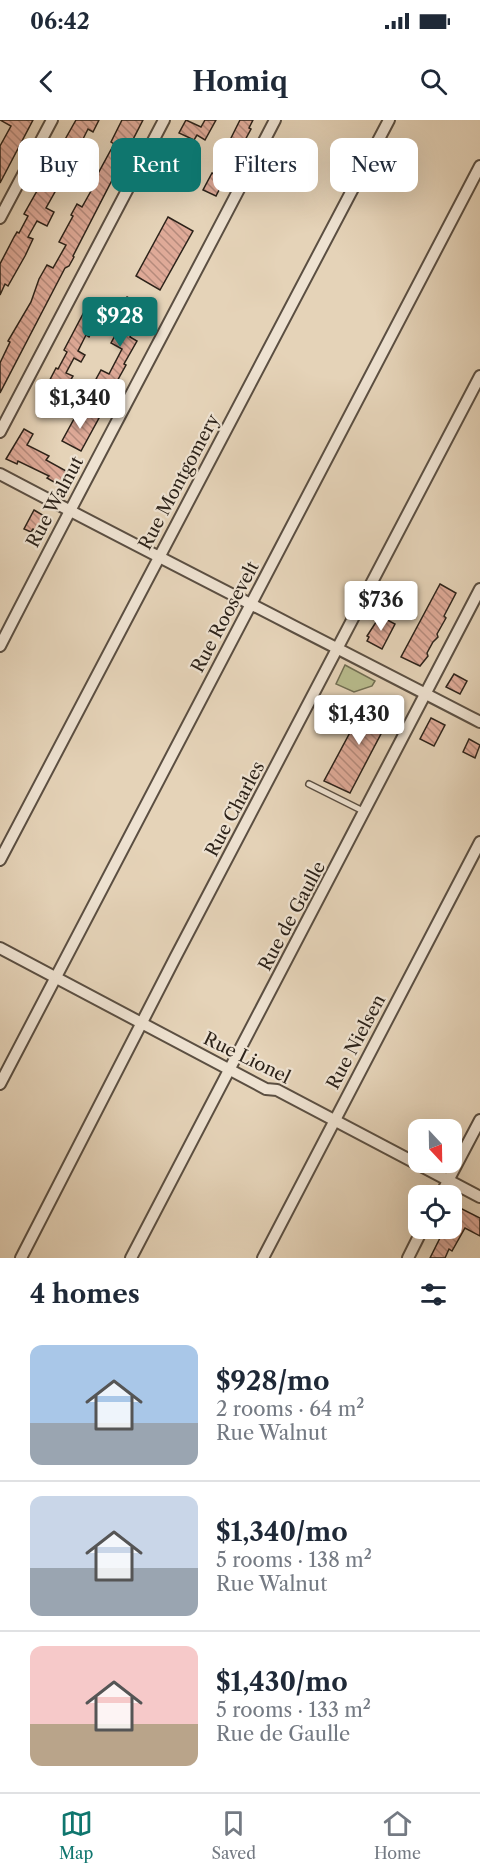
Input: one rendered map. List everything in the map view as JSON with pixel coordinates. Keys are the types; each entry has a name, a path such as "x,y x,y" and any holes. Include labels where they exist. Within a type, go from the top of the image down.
{"street":[{"path":"0,218 52,120"},
{"path":"0,432 164,120"},
{"name":"Rue Walnut","path":"0,646 275,120"},
{"name":"Rue Montgomery","path":"0,860 389,120"},
{"name":"Rue Roosevelt","path":"0,1084 480,166"},
{"name":"Rue Charles","path":"21,1258 480,376"},
{"path":"0,474 480,722"},
{"name":"Rue de Gaulle","path":"131,1258 480,589"},
{"name":"Rue Nielsen","path":"262,1258 480,842"},
{"name":"Rue Lionel","path":"0,948 267,1089 277,1090 480,1197"},
{"path":"446,1185 480,1120"},
{"path":"408,1258 418,1239"}],"lane":[{"path":"309,784 365,812"}],"green space":[{"path":"345,665 375,681 372,686 354,692 336,684"}],"building":[{"path":"0,120 33,120 24,138 18,138 18,149 0,183 0,146 11,126"},
{"path":"76,120 99,120 93,132 88,129 84,138 66,138"},
{"path":"122,120 143,120 134,138 113,138"},
{"path":"186,120 201,127 205,120 216,120 205,140 197,135 195,138 190,138 179,133"},
{"path":"240,120 253,120 246,138 231,138"},
{"path":"111,150 111,182 74,257 69,266 65,268 0,393 0,363 10,342 8,341 31,302 47,265 53,268 66,245 59,242 77,204 82,207 90,192 99,192 99,172"},
{"path":"213,174 213,192 218,192 216,196 203,190"},
{"path":"36,192 55,192 46,208 54,212 47,226 37,221 28,237 33,239 25,256 8,286 5,284 0,295 0,264 28,216 24,214"},
{"path":"168,217 193,231 160,290 136,276"},
{"path":"127,297 146,308 130,337 137,341 106,401 89,392 101,370 109,374 122,349 111,343 123,321 116,317"},
{"path":"84,312 101,320 89,337 86,335 78,351 85,355 81,362 74,358 66,373 73,376 66,388 60,385 51,402 41,397 67,352 64,350"},
{"path":"80,408 99,418 81,451 62,441"},
{"path":"24,429 33,434 27,445 49,456 46,460 68,472 61,486 47,478 49,476 18,461 17,464 6,459"},
{"path":"34,510 51,520 43,534 33,529 31,532 24,529"},
{"path":"440,584 456,593 444,616 446,618 437,634 438,637 420,666 401,657"},
{"path":"380,616 395,624 382,649 367,641 369,637 367,636"},
{"path":"454,674 467,681 460,694 446,687"},
{"path":"369,697 393,711 350,793 324,781"},
{"path":"431,718 445,725 434,746 420,739"},
{"path":"469,739 480,745 475,758 463,752"},
{"path":"462,1209 480,1218 480,1236 465,1228 462,1233"},
{"path":"440,1239 459,1239 452,1251 449,1249 445,1258 430,1258"}]}
